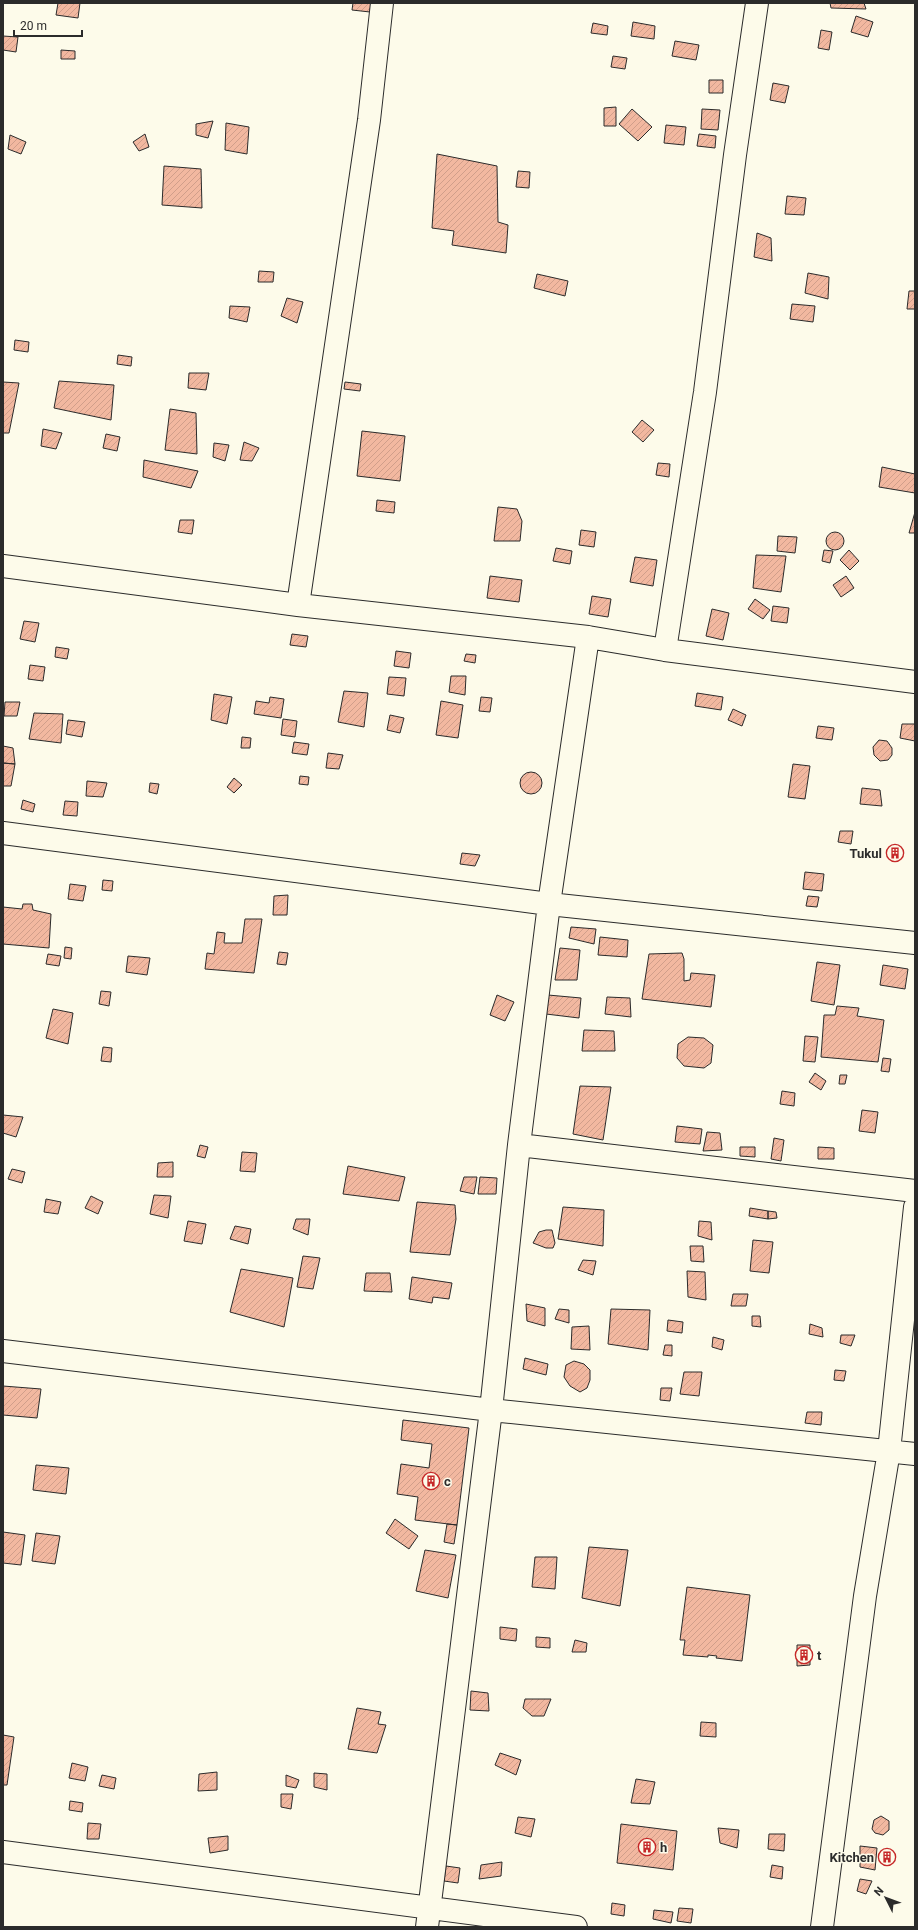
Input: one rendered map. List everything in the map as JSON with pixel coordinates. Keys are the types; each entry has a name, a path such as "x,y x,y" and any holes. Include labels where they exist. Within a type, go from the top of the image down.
{"street":[{"path":"298,606 369,120 382,3"},
{"path":"665,650 705,392 735,155 757,3"},
{"path":"3,566 298,606 588,637 665,650 915,682"},
{"path":"429,1917 491,1410 519,1145 549,904 588,637"},
{"path":"3,833 549,904 915,943"},
{"path":"519,1145 915,1191"},
{"path":"822,1927 864,1604 888,1451 915,1207"},
{"path":"3,1351 491,1410 915,1454"},
{"path":"3,1852 429,1917 576,1927"}],"building":[{"path":"58,3 80,3 78,18 56,15"},
{"path":"353,3 371,3 370,12 352,10"},
{"path":"830,3 864,3 866,9 831,8"},
{"path":"856,16 873,22 868,37 851,32"},
{"path":"633,22 655,26 654,39 631,36"},
{"path":"593,23 608,26 607,35 591,33"},
{"path":"821,30 832,32 829,50 818,48"},
{"path":"3,36 18,37 16,52 3,50"},
{"path":"675,41 699,45 696,60 672,56"},
{"path":"61,50 75,51 75,59 61,59"},
{"path":"613,56 627,58 625,69 611,67"},
{"path":"709,80 723,80 723,93 709,93"},
{"path":"773,83 789,86 785,103 770,100"},
{"path":"616,107 616,126 604,126 604,108"},
{"path":"632,109 652,127 638,141 619,124"},
{"path":"702,109 720,110 718,130 701,129"},
{"path":"213,121 208,138 196,135 196,124"},
{"path":"226,123 249,127 247,154 225,150"},
{"path":"666,125 686,127 684,145 664,143"},
{"path":"145,134 149,147 139,151 133,142"},
{"path":"699,134 716,136 715,148 697,146"},
{"path":"10,135 26,142 21,154 8,149"},
{"path":"437,154 497,166 498,222 508,225 506,253 452,245 454,231 432,228"},
{"path":"164,166 201,169 202,208 162,205"},
{"path":"518,171 530,172 529,188 516,187"},
{"path":"787,196 806,198 804,215 785,214"},
{"path":"757,233 771,238 772,261 754,257"},
{"path":"259,271 274,272 273,282 258,282"},
{"path":"808,273 829,277 828,299 805,293"},
{"path":"537,274 568,281 565,296 534,288"},
{"path":"909,291 915,291 915,309 907,309"},
{"path":"287,298 303,302 297,323 281,316"},
{"path":"792,304 815,306 813,322 790,319"},
{"path":"230,306 250,307 247,322 229,318"},
{"path":"15,340 29,342 28,352 14,350"},
{"path":"118,355 132,357 131,366 117,364"},
{"path":"189,373 209,373 206,390 188,388"},
{"path":"59,381 114,385 111,420 54,408"},
{"path":"3,382 19,383 9,433 3,433"},
{"path":"345,382 361,384 360,391 344,389"},
{"path":"170,409 196,413 197,454 165,450"},
{"path":"642,420 654,430 643,442 632,432"},
{"path":"43,429 62,433 56,449 41,446"},
{"path":"362,431 405,436 400,481 357,476"},
{"path":"106,434 120,437 117,451 103,448"},
{"path":"244,442 259,448 252,461 240,460"},
{"path":"214,443 229,445 225,461 213,457"},
{"path":"144,460 198,471 191,488 143,477"},
{"path":"658,463 670,464 669,477 656,475"},
{"path":"882,467 915,474 915,493 879,487"},
{"path":"377,500 395,502 394,513 376,511"},
{"path":"498,507 517,509 522,521 520,541 494,541"},
{"path":"915,512 915,533 909,533"},
{"path":"180,520 194,520 192,534 178,532"},
{"path":"581,530 596,532 594,547 579,545"},
{"path":"835,532 841,535 844,541 841,547 835,550 829,547 826,541 829,535"},
{"path":"778,536 797,537 795,553 777,551"},
{"path":"556,548 572,551 570,564 553,561"},
{"path":"824,550 833,551 830,563 822,561"},
{"path":"849,550 859,561 850,570 840,560"},
{"path":"756,555 786,556 781,592 753,588"},
{"path":"635,557 657,560 653,586 630,582"},
{"path":"490,576 522,580 519,602 487,598"},
{"path":"846,576 854,588 841,597 833,585"},
{"path":"592,596 611,599 608,617 589,614"},
{"path":"755,599 770,610 763,619 748,609"},
{"path":"773,606 789,608 787,623 771,621"},
{"path":"712,609 729,613 723,640 706,636"},
{"path":"24,621 39,623 35,642 20,639"},
{"path":"292,634 308,636 306,647 290,645"},
{"path":"56,647 69,649 67,659 55,657"},
{"path":"396,651 411,653 409,668 394,666"},
{"path":"466,654 476,655 475,663 464,661"},
{"path":"30,665 45,667 43,681 28,679"},
{"path":"451,676 466,676 465,695 449,692"},
{"path":"389,677 406,678 404,696 387,694"},
{"path":"344,691 368,693 364,727 338,722"},
{"path":"697,693 723,697 721,710 695,706"},
{"path":"214,694 232,697 227,724 211,720"},
{"path":"270,697 284,699 281,718 254,714 256,701 269,703"},
{"path":"481,697 492,698 490,712 479,711"},
{"path":"441,701 463,705 458,738 436,735"},
{"path":"5,702 20,702 17,716 4,716"},
{"path":"733,709 746,715 742,726 728,720"},
{"path":"34,713 63,714 61,743 29,739"},
{"path":"390,715 404,718 400,733 387,730"},
{"path":"283,719 297,721 295,737 281,735"},
{"path":"68,720 85,722 82,737 66,734"},
{"path":"902,724 915,724 915,741 900,738"},
{"path":"818,726 834,728 832,740 816,738"},
{"path":"242,737 251,738 250,748 241,748"},
{"path":"879,740 887,741 892,748 892,755 888,760 880,761 874,755 873,747"},
{"path":"294,742 309,744 307,755 292,753"},
{"path":"3,746 13,748 15,764 3,763"},
{"path":"328,753 343,755 339,769 326,768"},
{"path":"3,763 15,764 11,786 3,786"},
{"path":"793,764 810,766 805,799 788,797"},
{"path":"531,772 539,775 542,783 539,791 531,794 523,791 520,783 523,775"},
{"path":"300,776 309,777 308,785 299,784"},
{"path":"234,778 242,785 234,793 227,787"},
{"path":"87,781 107,783 103,797 86,796"},
{"path":"150,783 159,784 157,794 149,792"},
{"path":"862,788 880,790 882,806 860,804"},
{"path":"23,800 35,804 33,812 21,809"},
{"path":"65,801 78,802 77,816 63,815"},
{"path":"840,831 853,831 851,844 838,842"},
{"name":"Tukul","path":"892,845 898,845 903,850 901,859 898,861 892,861 887,856 887,850"},
{"path":"462,853 480,855 475,866 460,864"},
{"path":"805,872 824,874 822,891 803,889"},
{"path":"103,880 113,881 112,891 102,890"},
{"path":"70,884 86,886 83,901 68,899"},
{"path":"288,895 287,915 273,915 274,896"},
{"path":"808,896 819,897 817,907 806,906"},
{"path":"23,904 32,904 33,910 51,914 49,948 3,944 3,907 22,909"},
{"path":"245,919 262,919 254,973 205,969 207,953 214,954 217,932 225,933 224,943 242,943"},
{"path":"571,927 596,929 594,944 569,938"},
{"path":"600,937 628,940 627,957 598,955"},
{"path":"65,947 72,948 71,959 64,958"},
{"path":"560,948 580,950 577,980 555,980"},
{"path":"279,952 288,953 286,965 277,964"},
{"path":"682,953 684,959 684,981 690,980 691,973 715,975 711,1007 642,999 649,954"},
{"path":"48,954 61,956 59,966 46,964"},
{"path":"128,956 150,958 147,975 126,972"},
{"path":"817,962 840,965 834,1005 811,1001"},
{"path":"883,965 908,969 905,989 880,985"},
{"path":"101,991 111,992 109,1006 99,1004"},
{"path":"497,995 514,1002 505,1021 490,1015"},
{"path":"548,995 581,998 579,1018 546,1014"},
{"path":"607,997 630,998 631,1017 605,1014"},
{"path":"837,1006 859,1008 857,1016 884,1020 878,1062 821,1057 824,1015 835,1015"},
{"path":"53,1009 73,1013 68,1044 46,1038"},
{"path":"584,1030 614,1031 615,1051 582,1051"},
{"path":"805,1036 818,1037 815,1062 803,1061"},
{"path":"688,1037 704,1038 713,1045 711,1063 704,1068 684,1066 677,1058 678,1044"},
{"path":"103,1047 112,1048 111,1062 101,1061"},
{"path":"883,1058 891,1059 889,1072 881,1071"},
{"path":"815,1073 826,1081 821,1090 809,1082"},
{"path":"840,1075 847,1075 845,1084 839,1084"},
{"path":"580,1086 611,1087 603,1140 573,1134"},
{"path":"782,1091 795,1093 794,1106 780,1104"},
{"path":"862,1110 878,1112 875,1133 859,1131"},
{"path":"3,1115 23,1117 16,1137 3,1133"},
{"path":"677,1126 702,1129 700,1144 675,1142"},
{"path":"707,1132 720,1133 722,1150 703,1151"},
{"path":"774,1138 784,1140 781,1161 771,1159"},
{"path":"200,1145 208,1147 205,1158 197,1156"},
{"path":"740,1147 755,1147 755,1157 740,1156"},
{"path":"818,1147 834,1148 834,1159 818,1159"},
{"path":"242,1152 257,1153 255,1172 240,1171"},
{"path":"173,1162 173,1177 157,1177 158,1163"},
{"path":"348,1166 405,1177 399,1201 343,1194"},
{"path":"12,1169 25,1172 22,1183 8,1179"},
{"path":"464,1177 477,1177 474,1194 460,1191"},
{"path":"480,1177 497,1178 496,1194 478,1194"},
{"path":"154,1195 171,1196 168,1218 150,1214"},
{"path":"91,1196 103,1202 98,1214 85,1208"},
{"path":"46,1199 61,1202 58,1214 44,1212"},
{"path":"417,1202 455,1205 456,1219 450,1255 410,1252"},
{"path":"563,1207 604,1210 603,1246 558,1239"},
{"path":"750,1208 768,1211 768,1219 749,1216"},
{"path":"768,1211 776,1212 777,1218 768,1219"},
{"path":"296,1219 310,1219 308,1235 293,1229"},
{"path":"188,1221 206,1224 202,1244 184,1241"},
{"path":"699,1221 711,1222 712,1240 698,1236"},
{"path":"235,1226 251,1229 248,1244 230,1239"},
{"path":"552,1230 555,1243 553,1248 546,1248 533,1243 539,1232"},
{"path":"753,1240 773,1242 769,1273 750,1271"},
{"path":"690,1246 703,1246 704,1262 691,1261"},
{"path":"303,1256 320,1258 313,1289 297,1287"},
{"path":"583,1260 596,1261 593,1275 578,1270"},
{"path":"241,1269 293,1278 284,1327 230,1312"},
{"path":"687,1271 705,1272 706,1300 688,1297"},
{"path":"366,1273 390,1273 392,1292 364,1291"},
{"path":"412,1277 452,1283 449,1299 433,1297 432,1303 409,1299"},
{"path":"733,1294 748,1294 746,1306 731,1306"},
{"path":"526,1304 545,1308 545,1326 527,1321"},
{"path":"559,1309 569,1310 569,1323 555,1319"},
{"path":"611,1309 650,1310 648,1350 608,1344"},
{"path":"752,1316 760,1316 761,1327 752,1326"},
{"path":"668,1320 683,1322 682,1333 667,1331"},
{"path":"810,1324 822,1328 823,1337 809,1334"},
{"path":"589,1326 590,1350 571,1349 572,1327"},
{"path":"841,1335 855,1335 851,1346 840,1343"},
{"path":"713,1337 724,1340 722,1350 712,1347"},
{"path":"665,1345 672,1345 672,1356 663,1355"},
{"path":"525,1358 548,1364 546,1375 523,1369"},
{"path":"574,1361 584,1364 590,1370 590,1380 587,1388 580,1392 570,1386 564,1377 566,1365"},
{"path":"835,1370 846,1371 844,1381 834,1380"},
{"path":"684,1372 702,1372 699,1396 680,1394"},
{"path":"3,1386 41,1389 37,1418 3,1415"},
{"path":"661,1388 672,1388 670,1401 660,1400"},
{"path":"807,1412 822,1412 821,1425 805,1423"},
{"name":"c","path":"403,1420 469,1428 457,1525 415,1520 418,1497 397,1494 401,1464 429,1468 432,1444 401,1440"},
{"path":"36,1465 69,1468 66,1494 33,1490"},
{"path":"395,1519 418,1536 409,1549 386,1533"},
{"path":"447,1524 457,1525 454,1544 444,1542"},
{"path":"3,1532 25,1535 21,1565 3,1563"},
{"path":"36,1533 60,1536 55,1564 32,1561"},
{"path":"589,1547 628,1550 620,1606 582,1598"},
{"path":"425,1550 456,1555 448,1598 416,1591"},
{"path":"535,1557 557,1557 555,1589 532,1587"},
{"path":"687,1587 750,1595 742,1661 716,1658 717,1656 708,1655 708,1657 683,1655 685,1640 680,1640"},
{"path":"500,1627 517,1629 516,1641 500,1639"},
{"path":"536,1637 550,1638 550,1648 536,1647"},
{"path":"575,1640 587,1643 586,1652 572,1652"},
{"name":"t","path":"797,1645 810,1645 810,1665 797,1666"},
{"path":"471,1691 488,1693 489,1711 470,1710"},
{"path":"525,1699 551,1699 544,1716 532,1716 523,1708"},
{"path":"357,1708 381,1712 378,1724 386,1725 377,1753 348,1749"},
{"path":"701,1722 716,1723 716,1737 700,1736"},
{"path":"3,1735 14,1737 7,1785 3,1785"},
{"path":"500,1753 521,1760 516,1775 495,1765"},
{"path":"72,1763 88,1767 85,1781 69,1778"},
{"path":"217,1772 217,1790 198,1791 199,1774"},
{"path":"314,1773 327,1774 327,1790 314,1787"},
{"path":"102,1775 116,1778 114,1789 99,1786"},
{"path":"286,1775 299,1780 296,1788 286,1786"},
{"name":"h","path":"636,1779 655,1782 650,1804 631,1803"},
{"path":"281,1794 293,1794 291,1809 281,1807"},
{"path":"70,1801 83,1803 82,1812 69,1810"},
{"path":"881,1816 889,1821 889,1830 883,1835 875,1833 872,1829 874,1820"},
{"path":"518,1817 535,1819 531,1837 515,1833"},
{"path":"88,1823 101,1824 99,1839 87,1839"},
{"name":"h","path":"621,1824 677,1831 673,1870 617,1863"},
{"path":"718,1828 739,1830 737,1848 720,1843"},
{"path":"769,1834 785,1834 784,1851 768,1849"},
{"path":"228,1836 228,1850 210,1853 208,1838"},
{"path":"860,1846 877,1848 875,1870 860,1867"},
{"name":"Kitchen","path":"885,1851 892,1853 888,1862 883,1861 881,1855"},
{"path":"502,1862 501,1876 479,1879 481,1865"},
{"path":"772,1865 783,1867 782,1879 770,1877"},
{"path":"446,1866 460,1868 458,1883 444,1881"},
{"path":"860,1879 872,1881 866,1894 857,1891"},
{"path":"612,1903 625,1905 624,1916 611,1914"},
{"path":"679,1908 693,1909 691,1923 677,1921"},
{"path":"654,1910 673,1912 671,1923 653,1919"}],"place":[{"name":"Tukul","path":"895,853"},
{"name":"c","path":"431,1481"},
{"name":"t","path":"804,1655"},
{"name":"h","path":"647,1847"},
{"name":"Kitchen","path":"887,1857"}]}
